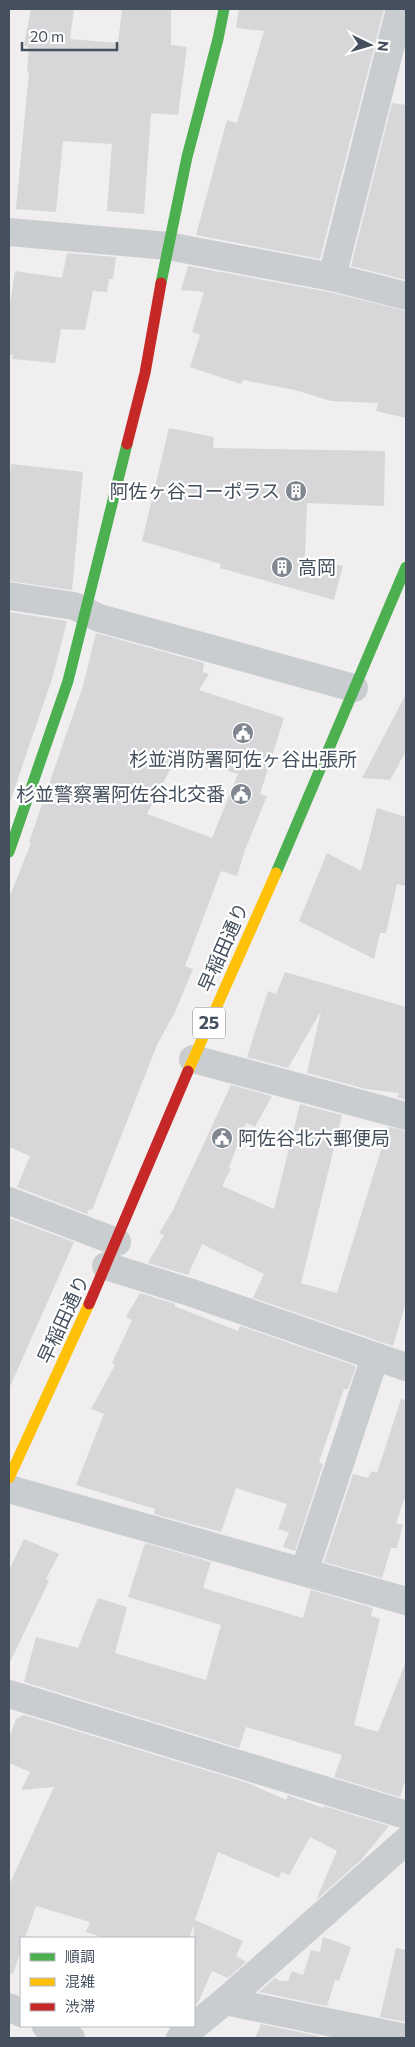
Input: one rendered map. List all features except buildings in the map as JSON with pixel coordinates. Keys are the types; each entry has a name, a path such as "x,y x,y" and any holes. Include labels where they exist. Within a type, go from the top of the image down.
{"main road":[{"path":"9,852 68,680 86,611 145,373 168,246 187,158 224,9"},
{"name":"早稲田通り","path":"9,1478 117,1242 193,1059 282,860 406,567"}],"street":[{"path":"332,277 400,9"},
{"path":"9,232 168,246 332,277 406,296"},
{"path":"9,596 74,606 100,618 354,688"},
{"path":"193,1059 406,1116"},
{"path":"9,1201 117,1242"},
{"path":"106,1266 406,1367"},
{"path":"304,1572 375,1356"},
{"path":"9,1489 406,1601"},
{"path":"9,1694 406,1815"},
{"path":"195,2026 406,1841"},
{"path":"225,2001 406,2038"},
{"path":"48,2027 71,2038"},
{"path":"180,2038 193,2027"}],"traffic: fast":[{"path":"161,283 187,157 224,9"},
{"path":"9,852 68,681 127,444"},
{"path":"276,873 406,567"}],"traffic: slow":[{"path":"188,1071 276,873"},
{"path":"9,1478 89,1304"}],"traffic: jam":[{"path":"127,444 145,373 161,283"},
{"path":"89,1304 188,1071"}],"place":[{"name":"阿佐ヶ谷コーポラス","path":"296,491"},
{"name":"高岡","path":"282,567"},
{"name":"杉並消防署阿佐ヶ谷出張所","path":"243,733"},
{"name":"杉並警察署阿佐谷北交番","path":"241,794"},
{"name":"阿佐谷北六郵便局","path":"222,1138"}]}
